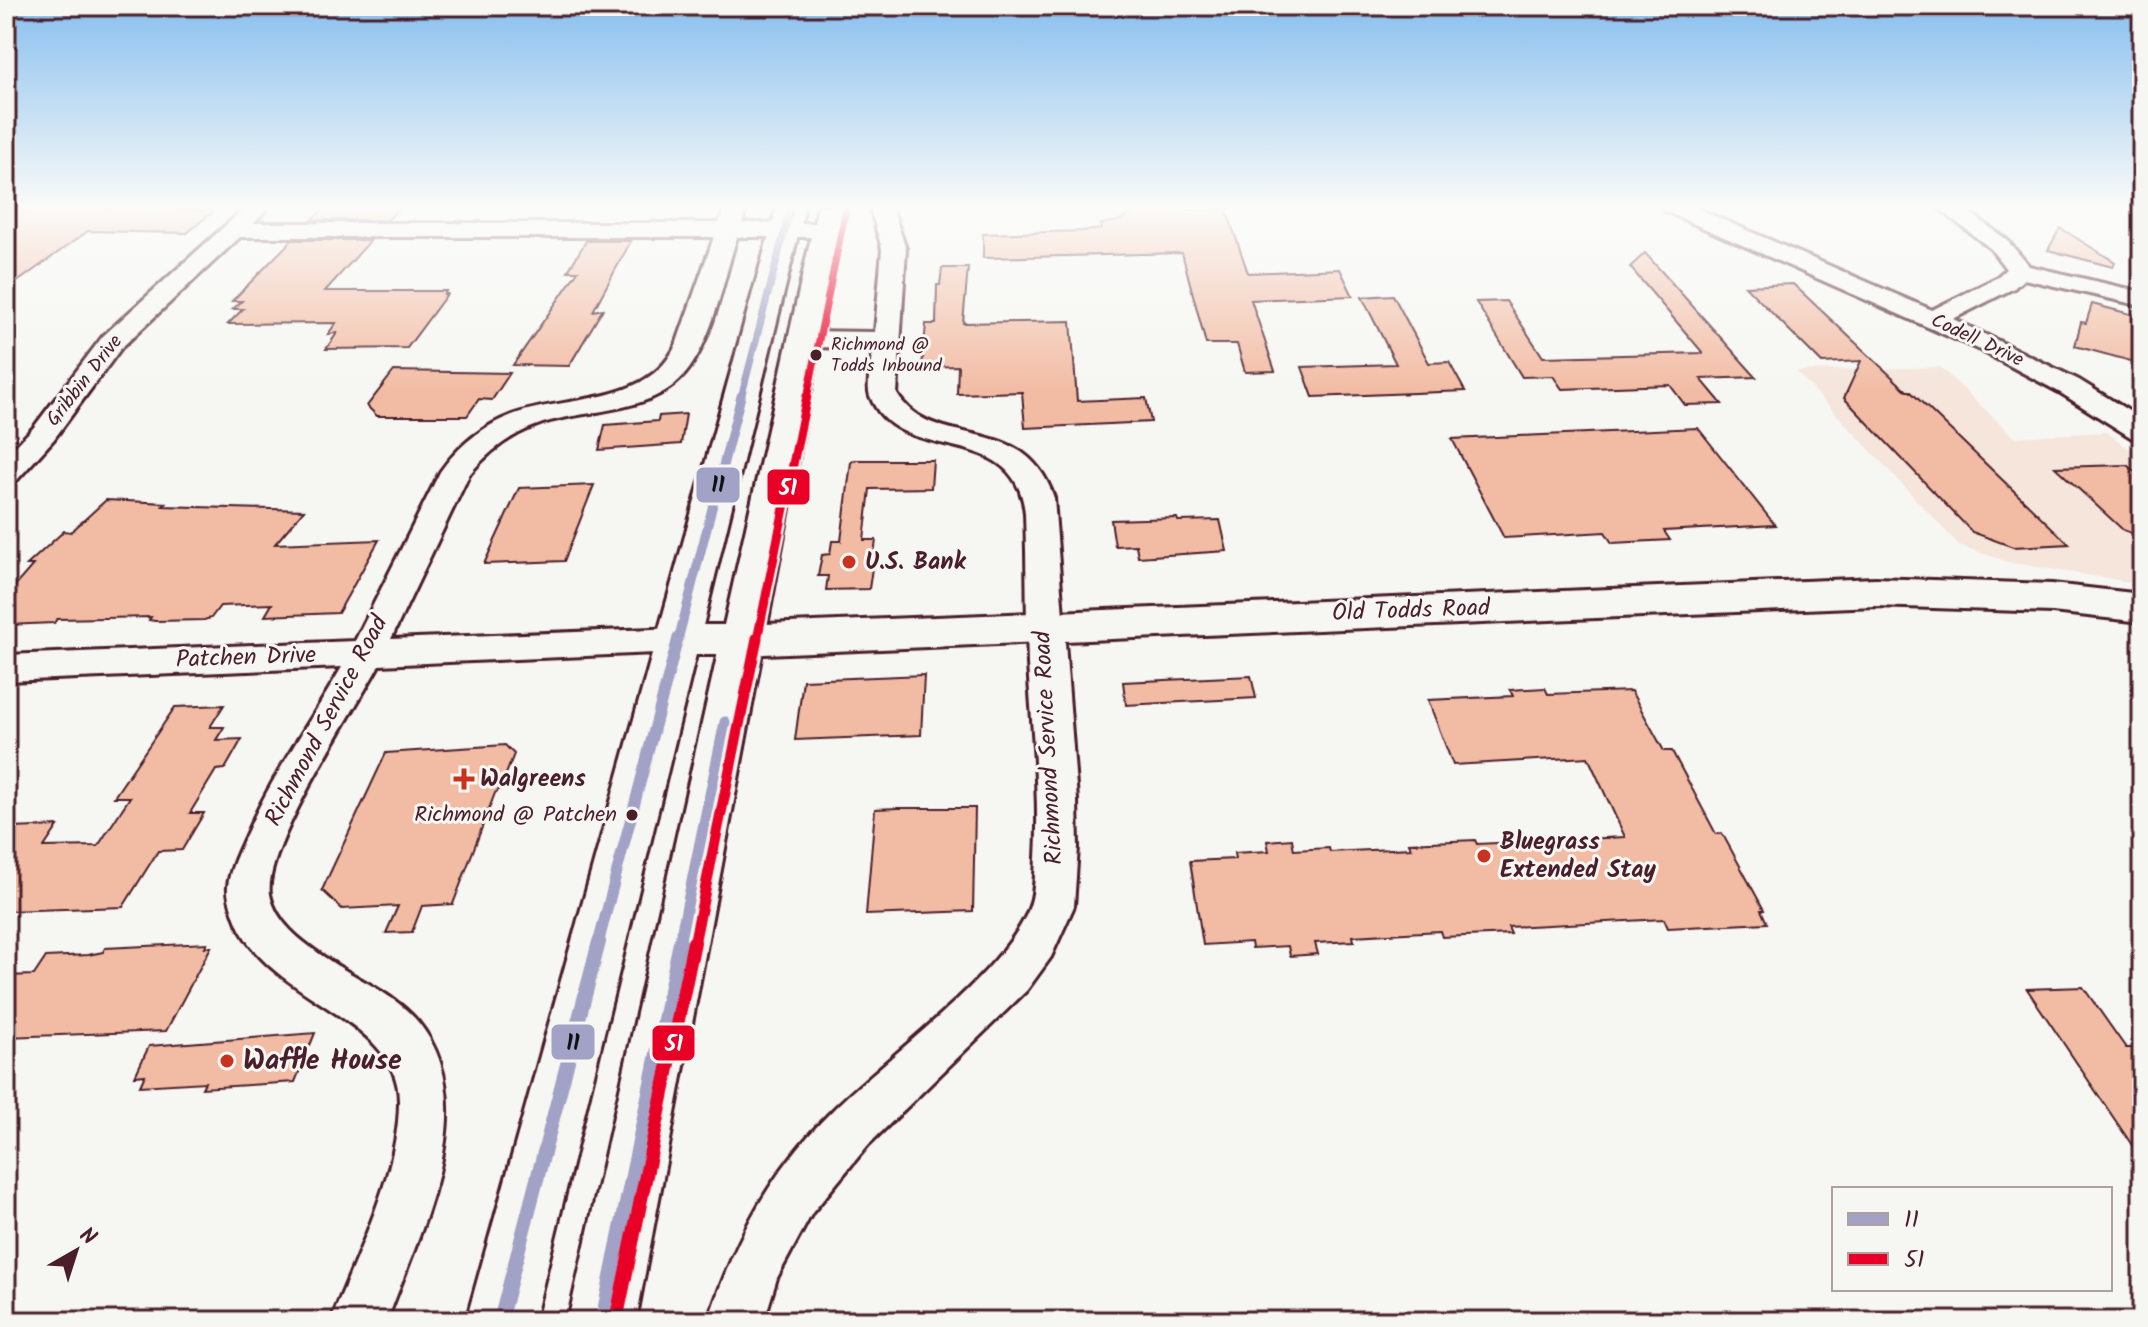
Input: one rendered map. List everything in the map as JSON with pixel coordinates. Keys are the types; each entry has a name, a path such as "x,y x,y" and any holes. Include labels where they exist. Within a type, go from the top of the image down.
{"main road":[{"path":"500,1321 679,640 794,268"},
{"path":"602,1321 804,339 807,268"},
{"name":"Old Todds Road","path":"679,640 743,640 1910,591 2052,598 2142,608"}],"street":[{"name":"Gribbin Drive","path":"6,474 44,433 112,342 192,268"},
{"name":"Richmond Service Road","path":"359,1321 410,1174 421,1132 425,1099 421,1070 410,1048 388,1025 289,959 254,913 249,892 259,853 292,777 366,654 455,472 472,451 508,427 536,416 603,404 642,391 676,369 691,342 715,268"},
{"name":"Richmond Service Road","path":"736,1321 758,1252 797,1185 871,1107 995,992 1026,958 1053,904 1057,851 1055,771 1043,627 1037,493 1028,473 1018,461 996,447 922,428 891,411 883,394 893,268"},
{"name":"Codell Drive","path":"1814,268 2031,365 2142,432"},
{"path":"1932,320 2005,283 2019,271"},
{"path":"2019,271 2142,299"},
{"path":"804,339 887,340"},
{"name":"Patchen Drive","path":"6,668 679,640"}],"shaded area":[{"path":"1940,367 2014,437 2107,432 2142,459 2142,584 2008,562 1959,545 1796,371"}],"building":[{"path":"6,268 37,268 6,290"},
{"path":"265,268 346,268 325,291 446,291 444,294 447,294 407,348 326,349 337,333 328,334 336,323 228,324 243,309 233,309 242,301 232,301"},
{"path":"570,268 616,268 593,311 603,309 569,366 513,365 578,271 568,271"},
{"path":"942,268 968,268 963,323 1071,321 1077,401 1146,398 1151,422 1025,428 1022,392 957,394 958,366 922,367 926,324 936,324 937,285 940,285"},
{"path":"1186,268 1246,268 1248,273 1340,269 1353,296 1251,300 1275,371 1245,372 1237,344 1206,344"},
{"path":"1631,268 1658,268 1756,377 1701,379 1722,404 1685,405 1670,385 1562,389 1553,376 1522,377 1476,302 1506,301 1543,357 1703,353"},
{"path":"1793,284 2069,544 2013,547 1972,532 1844,398 1861,361 1822,363 1745,286"},
{"path":"1393,295 1429,363 1449,362 1465,391 1313,397 1302,367 1396,364 1362,297"},
{"path":"2092,304 2142,317 2142,364 2075,346 2081,322 2086,323"},
{"path":"394,371 510,373 492,400 479,399 467,416 377,416 367,406"},
{"path":"686,414 681,444 599,450 605,425 658,421 659,416"},
{"path":"1698,428 1775,525 1664,531 1670,540 1612,543 1605,532 1504,538 1452,439"},
{"path":"933,460 931,488 870,489 864,540 876,540 869,589 826,590 828,576 818,576 822,555 830,554 832,541 841,541 851,462"},
{"path":"2127,465 2142,478 2142,537 2123,530 2055,467"},
{"path":"594,485 564,561 484,564 519,488"},
{"path":"106,500 166,503 163,506 304,510 275,544 379,540 338,613 265,616 272,604 220,606 211,618 204,620 155,621 149,620 151,617 57,619 54,623 6,625 6,596 33,565 27,565 64,531 71,532"},
{"path":"1177,518 1178,521 1220,520 1227,551 1138,557 1136,545 1115,546 1111,520"},
{"path":"924,675 921,735 795,740 803,680"},
{"path":"1251,676 1256,698 1126,705 1123,682"},
{"name":"Bluegrass Extended Stay","path":"1545,688 1548,694 1631,691 1664,751 1672,751 1716,834 1722,833 1764,910 1761,910 1767,923 1668,928 1664,919 1508,927 1511,934 1442,937 1440,931 1353,936 1354,941 1315,943 1318,954 1290,956 1288,946 1252,948 1251,942 1203,945 1190,861 1235,859 1234,853 1269,851 1267,841 1292,839 1294,850 1329,848 1330,852 1411,848 1409,843 1475,840 1477,844 1625,837 1588,757 1453,765 1428,700 1513,696 1510,690"},
{"path":"224,705 210,727 224,727 216,740 242,739 225,769 216,770 190,813 204,813 182,850 158,851 123,907 6,911 6,839 13,828 58,826 44,847 98,846 130,797 114,797 175,707"},
{"name":"Walgreens","path":"505,745 514,754 500,789 495,793 453,904 422,906 412,932 386,933 398,906 342,909 322,890 386,753"},
{"path":"975,808 973,911 866,915 875,809"},
{"path":"207,943 205,947 211,947 166,1031 6,1037 6,976 34,975 46,957 88,955 103,952 105,948"},
{"path":"2083,987 2126,1048 2142,1048 2142,1160 2027,989"},
{"name":"Waffle House","path":"315,1033 295,1082 202,1088 205,1082 140,1086 145,1075 135,1076 149,1046"}],"transit line":[{"name":"11","path":"500,1321 775,268"},
{"name":"51","path":"616,1321 834,268"},
{"name":"11","path":"602,1321 725,722"}],"place":[{"name":"Richmond @ Todds Inbound","path":"816,355"},
{"name":"U.S. Bank","path":"849,562"},
{"name":"Walgreens","path":"464,779"},
{"name":"Richmond @ Patchen","path":"632,815"},
{"name":"Bluegrass Extended Stay","path":"1484,856"},
{"name":"Waffle House","path":"227,1061"}]}
